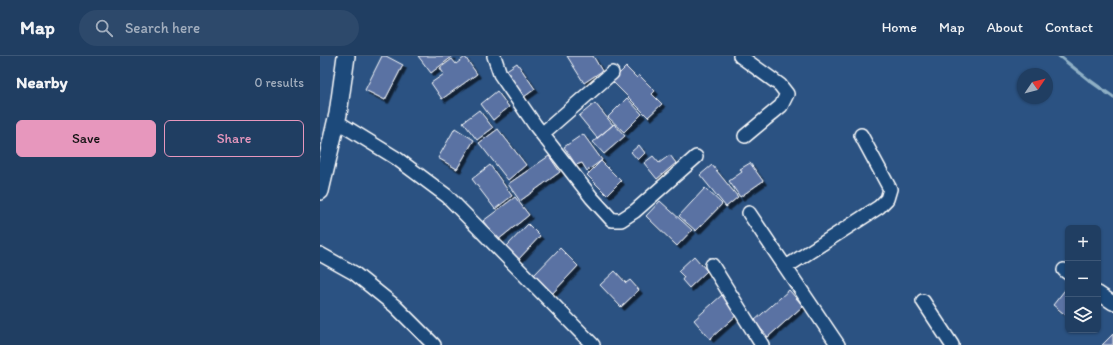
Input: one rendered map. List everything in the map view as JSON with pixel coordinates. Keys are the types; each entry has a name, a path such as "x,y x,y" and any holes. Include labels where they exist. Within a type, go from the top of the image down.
{"street":[{"path":"320,191 336,121 346,56"},
{"path":"494,56 500,74 542,134 592,198 612,220 621,220 634,211 696,157"},
{"path":"740,56 780,85 787,94 781,106 745,136"},
{"path":"542,134 612,73"},
{"path":"336,121 396,158 447,196 593,345"},
{"path":"786,267 879,207 887,199 890,189 861,135"},
{"path":"749,213 838,345"},
{"path":"320,254 354,273 366,282 395,306 434,345"},
{"path":"712,265 762,345"},
{"path":"1101,295 1113,303"},
{"path":"922,301 952,345"}],"building":[{"path":"382,56 386,56 403,65 385,100 365,90"},
{"path":"418,56 453,56 431,73"},
{"path":"567,56 593,56 602,71 584,83"},
{"path":"465,57 477,74 442,99 431,83 444,74 440,68 452,59 456,64"},
{"path":"517,63 535,89 524,97 505,71"},
{"path":"626,67 637,78 639,75 655,91 652,94 662,104 648,117 612,81"},
{"path":"497,91 509,107 493,120 481,104"},
{"path":"627,98 642,114 624,132 608,117"},
{"path":"595,103 613,125 597,138 579,116"},
{"path":"479,110 493,128 477,140 463,122"},
{"path":"614,124 625,136 604,154 593,142"},
{"path":"455,128 474,140 457,169 438,158"},
{"path":"498,129 526,165 508,180 479,143"},
{"path":"583,134 602,160 587,171 582,163 576,165 564,147"},
{"path":"639,145 645,153 638,160 631,152"},
{"path":"670,155 676,163 657,179 644,163 653,156 659,163"},
{"path":"549,156 560,172 520,201 508,184"},
{"path":"601,161 621,181 607,195 587,175"},
{"path":"750,163 763,181 740,197 729,181 742,172 740,169"},
{"path":"490,165 512,196 495,209 472,179"},
{"path":"712,165 738,197 726,207 700,175"},
{"path":"705,188 722,204 696,231 679,216"},
{"path":"515,197 529,215 498,240 483,221"},
{"path":"660,201 692,230 677,246 646,216"},
{"path":"528,224 540,236 519,259 506,247"},
{"path":"560,248 578,266 552,294 533,276"},
{"path":"694,256 707,271 689,288 682,280 684,277 678,271"},
{"path":"615,271 626,283 630,280 639,290 621,307 600,285"},
{"path":"789,290 803,306 768,337 754,321"},
{"path":"1065,290 1065,315 1053,305"},
{"path":"722,295 739,313 710,339 694,320"},
{"path":"1113,334 1113,345 1102,345"}],"waterway":[{"path":"1059,56 1113,97"}]}
